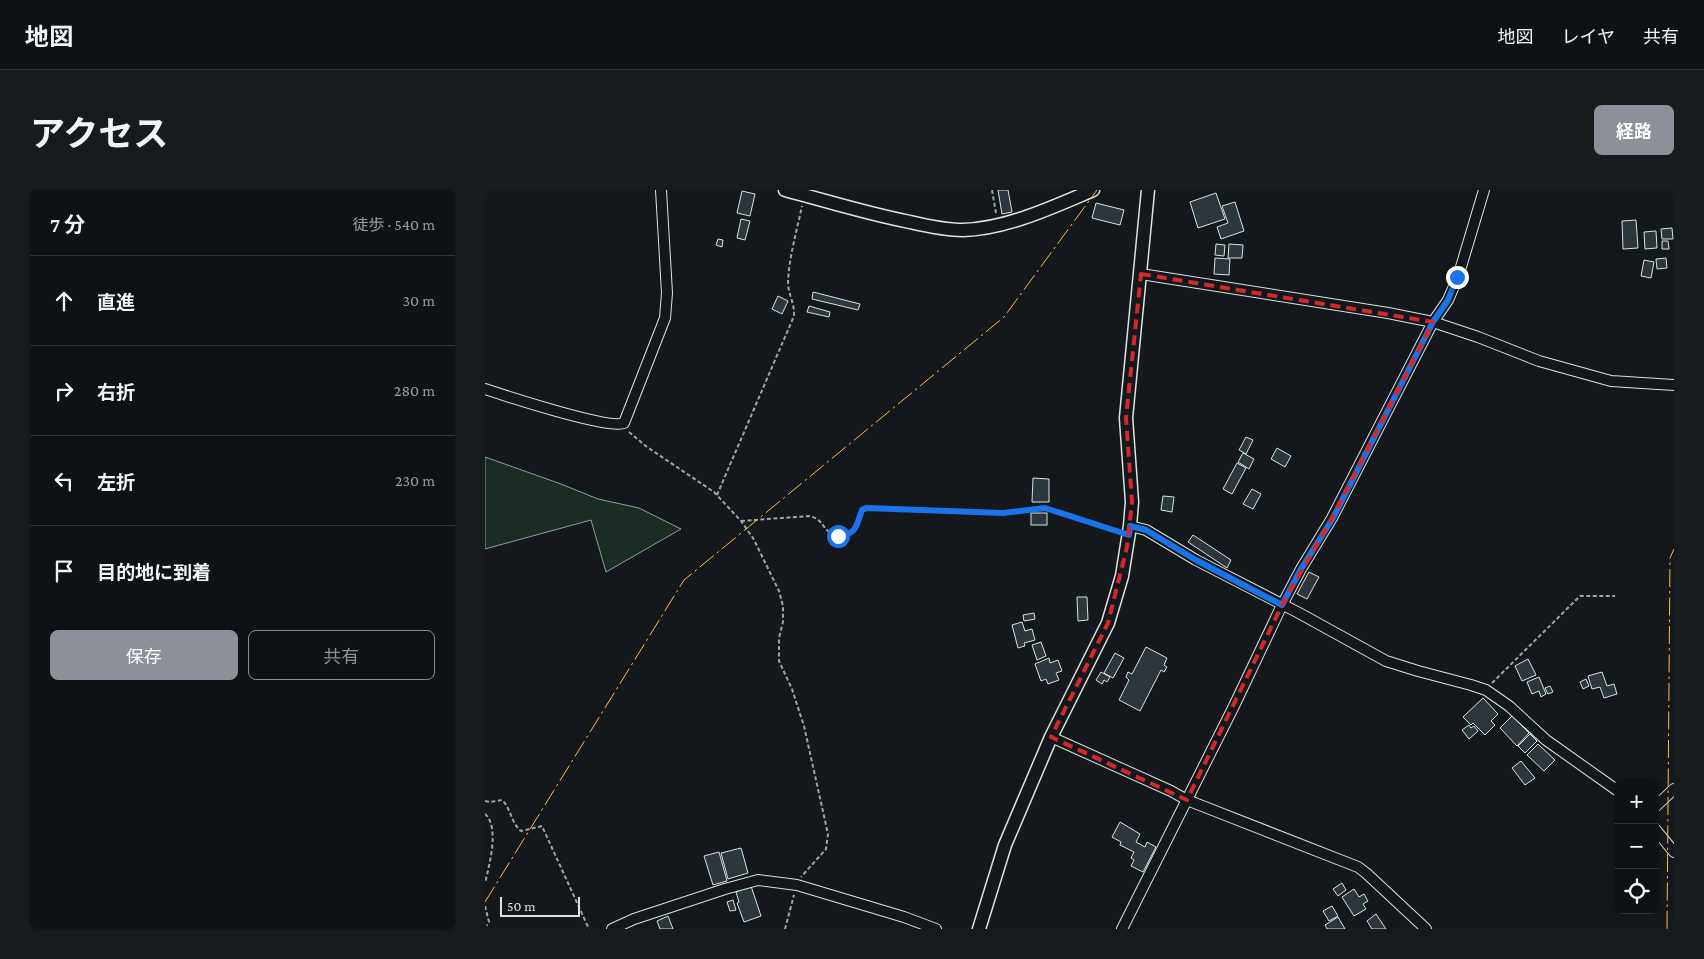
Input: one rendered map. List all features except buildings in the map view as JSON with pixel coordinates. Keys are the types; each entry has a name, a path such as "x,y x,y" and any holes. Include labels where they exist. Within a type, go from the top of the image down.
{"street":[{"path":"485,389 515,400 581,418 618,425 624,423 665,318 667,293 661,190"},
{"path":"785,190 883,216 947,229 962,230 999,225 1028,216 1093,190"},
{"path":"979,929 1005,845 1051,737 1108,623 1122,576 1130,530 1132,502 1126,418 1131,349 1141,274 1147,190"},
{"path":"1122,929 1234,706 1282,605 1301,569 1333,518 1433,322 1448,300 1484,190"},
{"path":"1141,274 1378,311 1433,322 1539,361 1611,381 1674,385"},
{"path":"1130,530 1146,530 1196,560 1386,661 1485,690 1509,706 1546,740 1614,788"},
{"path":"1051,737 1187,800 1358,867 1367,873 1426,929"},
{"path":"1659,803 1674,789"},
{"path":"1659,834 1674,852"},
{"path":"611,929 634,919 753,880 797,885 904,917 937,929"}],"path":[{"path":"992,190 999,225"},
{"path":"717,495 794,316 794,306 789,290 789,272 804,195"},
{"path":"624,423 629,432 647,446 717,495 741,521 753,538 781,600 783,613 780,630 779,661 791,689 803,726 828,834 826,849 803,875 797,885 785,929"},
{"path":"741,521 809,516 818,518 831,534 838,536 847,535 855,531 862,510 866,508 1003,513 1045,508 1130,530"},
{"path":"1485,690 1580,596 1615,596"},
{"path":"485,801 502,800 521,831 543,826 589,929"},
{"path":"485,814 491,821 493,828 485,883"},
{"path":"485,906 489,922 485,928"}],"highlighted area":[{"path":"1141,274 1433,322 1332,518 1282,605 1187,800 1051,737 1108,623 1127,547 1132,502 1126,418"}],"green space":[{"path":"485,457 598,499 639,508 681,529 606,572 591,520 485,549"}],"power":[{"path":"485,902 684,580 1004,317 1097,190"},
{"path":"1667,929 1670,558 1674,549"}],"route":[{"path":"838,536 847,535 855,531 862,510 866,508 1003,513 1045,508 1129,535 1130,526 1146,530 1196,560 1282,605 1301,569 1333,518 1433,322 1448,300 1457,277"}]}
